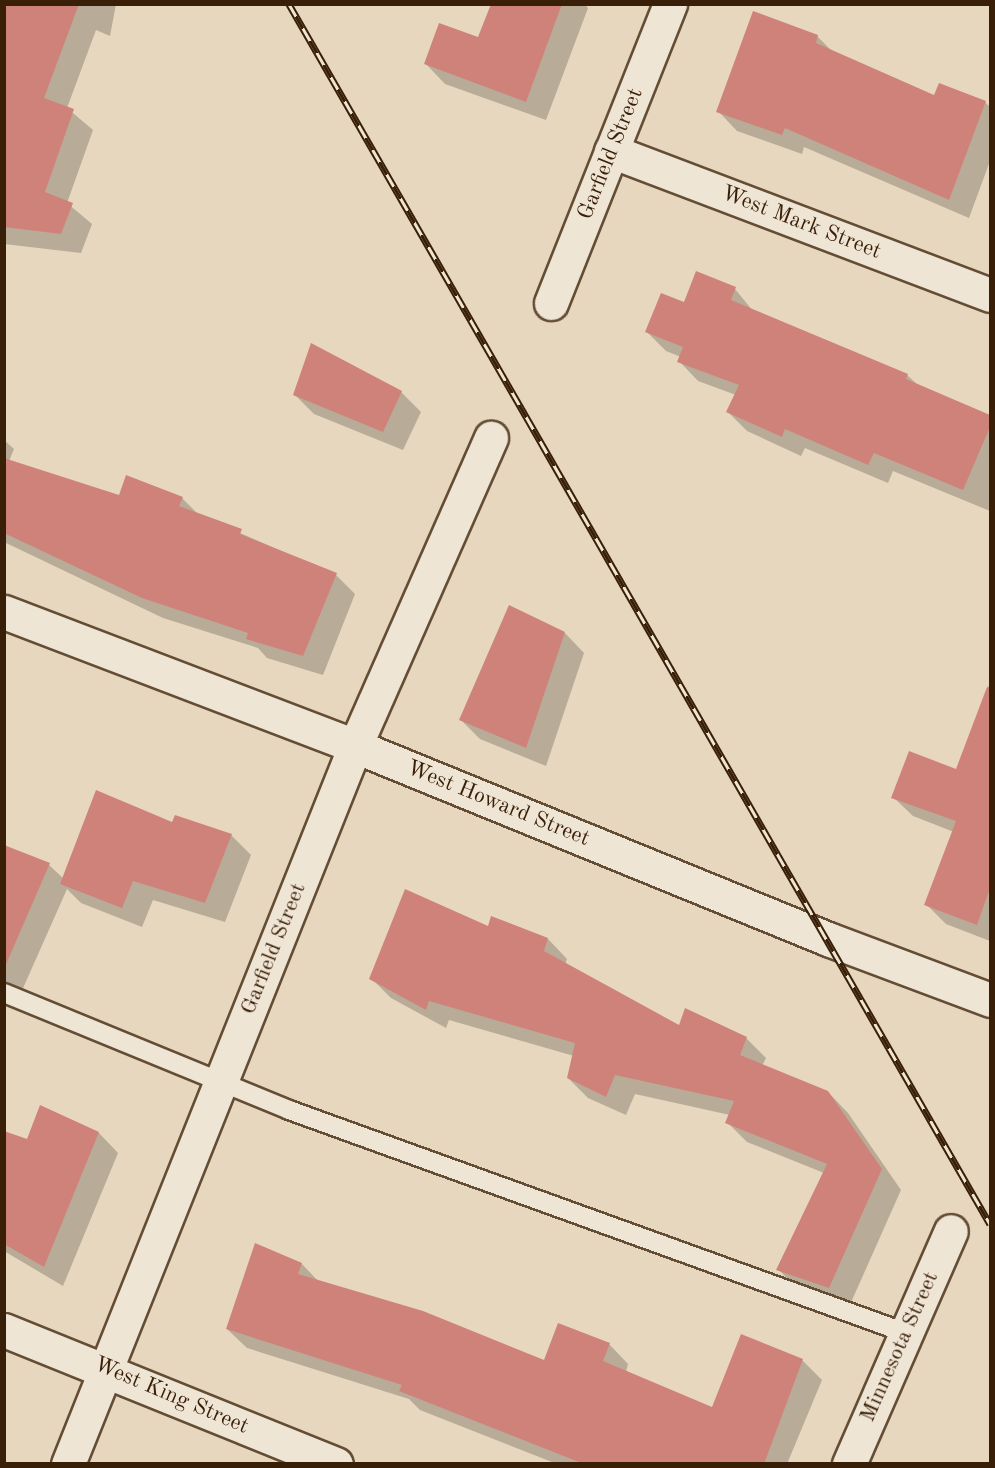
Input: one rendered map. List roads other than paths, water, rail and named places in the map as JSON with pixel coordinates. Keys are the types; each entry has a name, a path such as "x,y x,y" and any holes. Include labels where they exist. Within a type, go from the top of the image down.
{"street":[{"name":"Garfield Street","path":"551,303 670,4"},
{"name":"West Mark Street","path":"611,151 990,295"},
{"name":"Garfield Street","path":"68,1464 354,746 491,438"},
{"name":"West Howard Street","path":"4,612 354,746 828,939 990,1000"},
{"name":"Minnesota Street","path":"849,1464 951,1231"},
{"name":"West King Street","path":"4,1330 107,1368 336,1464"}],"lane":[{"path":"4,993 220,1083 906,1333"}],"railway":[{"path":"289,4 990,1224"}]}
